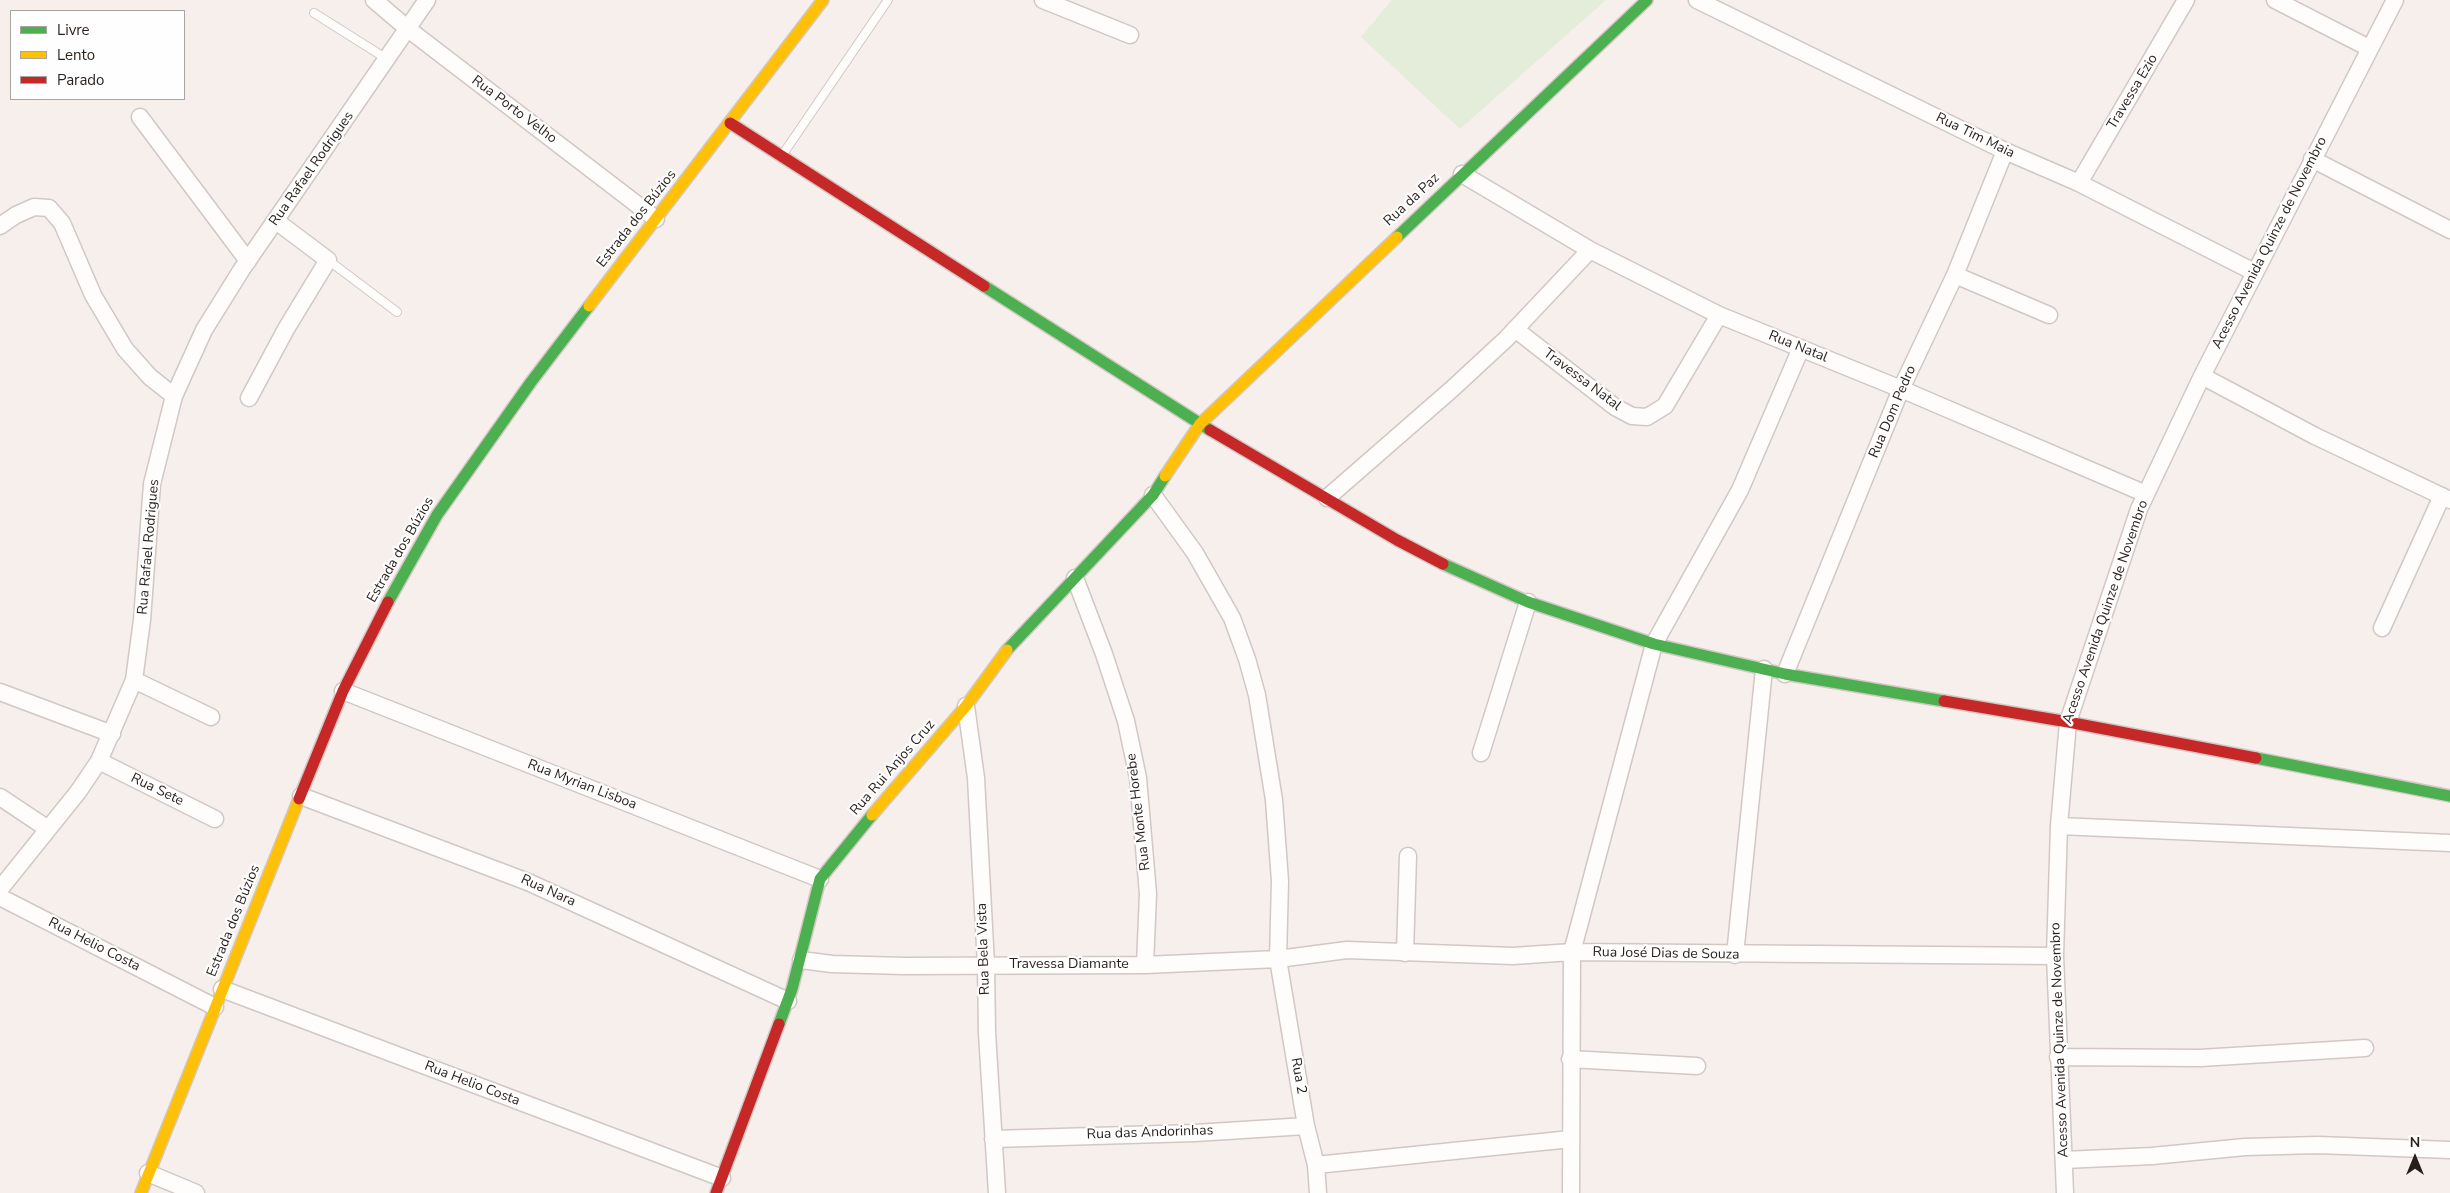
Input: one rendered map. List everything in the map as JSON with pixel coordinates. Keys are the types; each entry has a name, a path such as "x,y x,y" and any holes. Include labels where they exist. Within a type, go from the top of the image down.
{"street":[{"name":"Rua Porto Velho","path":"374,0 408,29 656,219"},
{"name":"Rua Rafael Rodrigues","path":"0,889 78,792 99,761 134,680 142,620 152,484 174,396 204,330 248,260 427,0"},
{"name":"Estrada dos Búzios","path":"141,1193 343,692 384,608 437,515 531,382 822,0"},
{"path":"1043,0 1130,35"},
{"name":"Rua da Paz","path":"1200,424 1647,0"},
{"name":"Rua Tim Maia","path":"1697,0 2005,152 2079,184 2254,272"},
{"name":"Travessa Ezio","path":"2079,184 2186,0"},
{"path":"2275,0 2369,48"},
{"name":"Acesso Avenida Quinze de Novembro","path":"2065,1193 2055,956 2059,826 2068,722 2139,509 2254,272 2395,0"},
{"path":"140,117 248,260"},
{"path":"730,123 1200,424 1398,540 1456,571 1528,602 1654,644 1785,674 2068,722 2450,796"},
{"name":"Rua Dom Pedro","path":"1785,674 1901,389 1955,275 2005,152"},
{"path":"2312,159 2450,230"},
{"name":"Rua Natal","path":"1462,174 1590,250 1718,315 1901,389 2146,494"},
{"path":"0,226 16,215 34,207 50,208 62,223 93,295 125,349 150,377 174,396"},
{"path":"249,398 286,329 328,260 276,221"},
{"path":"1327,498 1452,390 1515,329 1590,250"},
{"path":"1955,275 2049,315"},
{"name":"Travessa Natal","path":"1515,329 1615,407 1632,416 1646,416 1665,406 1718,315"},
{"path":"1571,1193 1570,1059 1572,952 1654,644 1740,490 1801,348"},
{"path":"2202,376 2315,436 2446,498 2382,628"},
{"name":"Rua Rui Anjos Cruz","path":"719,1186 788,1001 801,960 820,879 856,832 966,706 1014,640 1153,495 1200,424"},
{"name":"Rua 2","path":"1153,495 1195,553 1232,618 1254,686 1274,800 1280,881 1278,959 1306,1126 1316,1165 1318,1193"},
{"name":"Rua Monte Horebe","path":"1075,578 1104,654 1126,721 1138,778 1148,894 1146,965"},
{"path":"1481,753 1528,602"},
{"path":"1735,955 1764,669"},
{"path":"134,680 211,717"},
{"path":"0,692 112,734"},
{"name":"Rua Myrian Lisboa","path":"343,692 820,879"},
{"name":"Rua Bela Vista","path":"966,706 976,778 986,965 986,1033 997,1193"},
{"name":"Rua Sete","path":"99,761 215,819"},
{"name":"Rua Nara","path":"301,796 528,882 788,1001"},
{"path":"0,797 48,830"},
{"path":"2059,826 2450,843"},
{"path":"1405,953 1408,856"},
{"name":"Rua Helio Costa","path":"0,897 215,1006"},
{"name":"Rua José Dias de Souza","path":"1278,959 1347,950 1513,956 1572,952 1735,955 2055,956"},
{"name":"Travessa Diamante","path":"801,960 832,964 1146,965 1278,959"},
{"name":"Rua Helio Costa","path":"222,990 719,1186"},
{"path":"2058,1058 2200,1058 2365,1048"},
{"path":"1570,1059 1697,1066"},
{"name":"Rua das Andorinhas","path":"993,1139 1195,1133 1306,1126"},
{"path":"1316,1165 1571,1139"},
{"path":"2064,1160 2152,1156 2245,1147 2318,1145 2450,1150"},
{"path":"148,1173 196,1193"}],"lane":[{"path":"782,156 888,0"},
{"path":"314,13 387,59"},
{"path":"328,260 397,312"}],"green space":[{"path":"1392,0 1606,0 1460,129 1361,37"}],"traffic: fast":[{"path":"1397,237 1647,0"},
{"path":"984,286 1210,430"},
{"path":"388,602 437,515 531,382 589,306"},
{"path":"1007,650 1153,495 1165,476"},
{"path":"1443,564 1528,602 1654,644 1785,674 1944,701"},
{"path":"2256,758 2450,796"},
{"path":"779,1024 792,989 820,879 872,815"}],"traffic: slow":[{"path":"589,306 823,0"},
{"path":"1165,476 1200,424 1397,237"},
{"path":"872,815 966,706 1007,650"},
{"path":"141,1193 299,799"}],"traffic: jam":[{"path":"730,123 984,286"},
{"path":"1210,430 1397,540 1443,564"},
{"path":"299,799 343,691 388,602"},
{"path":"1944,701 2068,722 2256,758"},
{"path":"716,1193 779,1024"}]}
